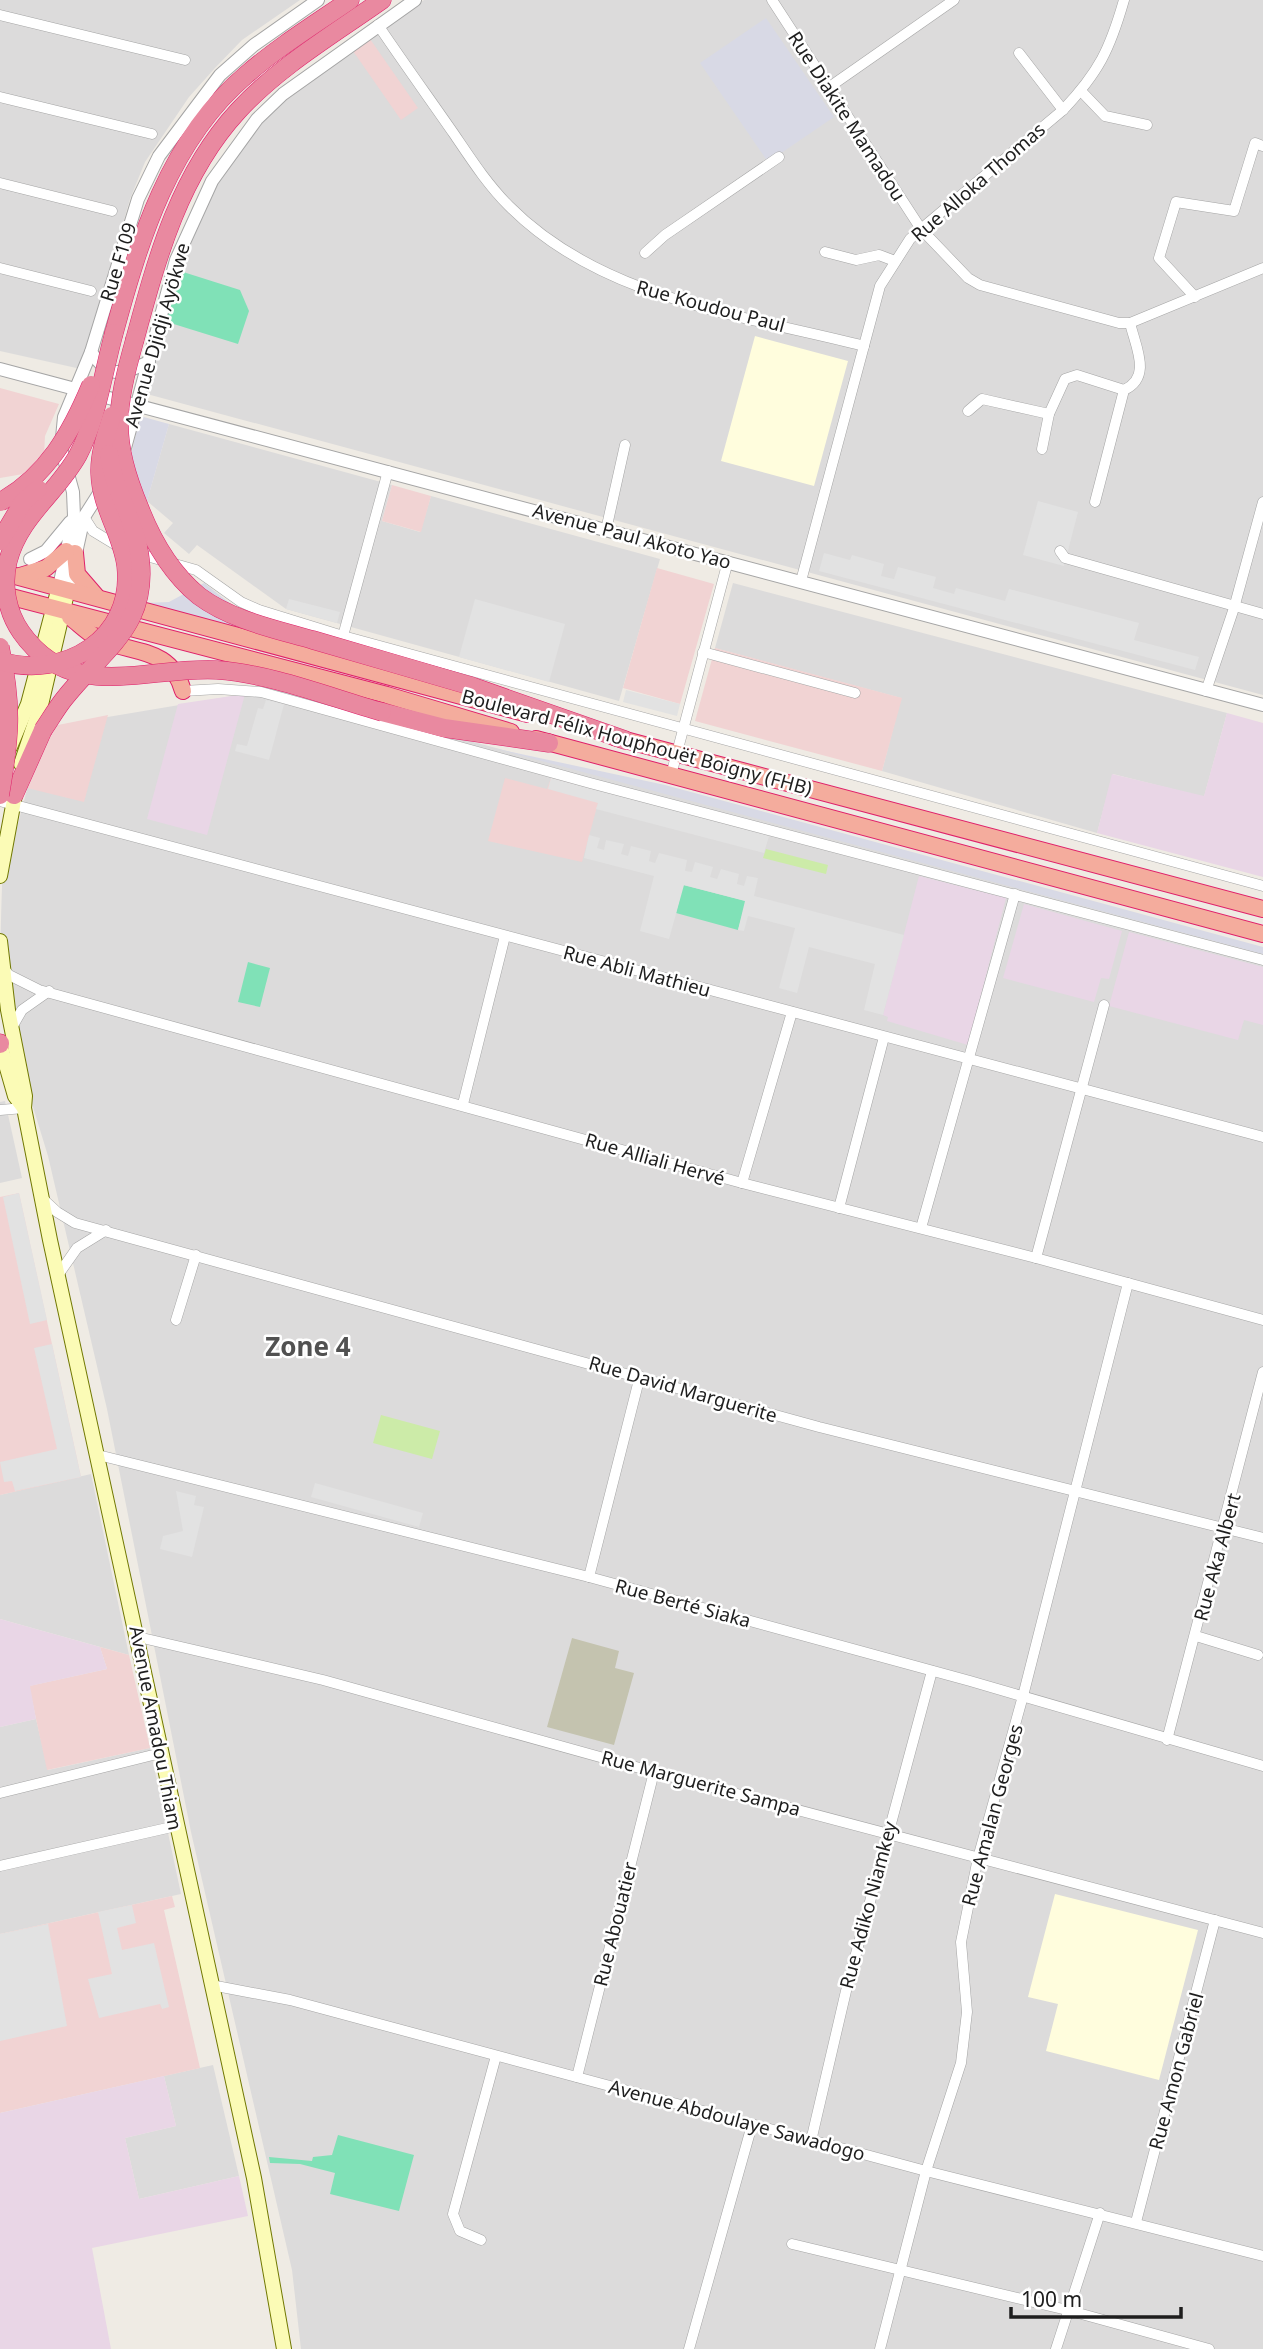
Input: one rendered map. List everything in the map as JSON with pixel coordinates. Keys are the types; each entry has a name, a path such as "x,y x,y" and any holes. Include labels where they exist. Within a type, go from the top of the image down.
{"highway":[{"path":"350,0 244,76 201,127 167,182 144,229 89,431 73,463 23,526 8,562 6,587 10,609 17,626 36,651 57,666 91,676 219,670 258,677 444,728 548,743"},
{"path":"0,661 14,665 48,666 81,655 95,645 120,607 126,571 124,554 104,499 100,472 107,433 170,222 201,159 216,137 257,93 382,0"},
{"path":"0,502 34,479 61,445 78,416 114,333"},
{"path":"135,339 120,392 118,442 127,476 143,517 170,567 202,598 247,621 471,686 625,740"},
{"path":"0,541 23,502 63,463 89,431"},
{"path":"7,799 43,730 64,699 122,637 136,604 140,570 138,546 115,487 107,433"},
{"path":"19,576 35,565 70,552 77,574 98,598"},
{"name":"Boulevard Félix Houphouët Boigny (FHB)","path":"0,572 1263,909"},
{"name":"Boulevard Félix Houphouët Boigny (FHB)","path":"0,594 387,695 548,743 1263,934"},
{"path":"58,610 97,638 152,654 163,661 174,670 183,691"},
{"path":"0,648 10,724 7,799"}],"main road":[{"path":"0,876 7,799 20,768 64,588"},
{"path":"0,771 34,704"},
{"name":"Avenue Amadou Thiam","path":"0,942 11,1029 25,1096 24,1108 176,1826 254,2178 284,2349"},
{"name":"Avenue Amadou Thiam","path":"0,1044 15,1096 24,1108"}],"street":[{"name":"Rue F109","path":"79,517 61,448 64,417 91,352 124,238 159,156 220,75 254,45 318,0"},
{"name":"Avenue Djidji Ayökwe","path":"64,588 79,517 122,458 182,243 212,181 232,151 282,94 415,0"},
{"name":"Rue Diakite Mamadou","path":"772,0 921,229 974,282 1119,323 1130,323"},
{"path":"828,88 954,0"},
{"name":"Rue Alloka Thomas","path":"801,581 880,286 895,261 921,229 1063,110 1081,91 1108,52 1124,0"},
{"path":"0,15 185,60"},
{"name":"Rue Koudou Paul","path":"378,25 486,181 531,226 595,268 658,294 864,346"},
{"path":"1019,53 1063,110"},
{"path":"1081,91 1105,116 1147,125"},
{"path":"0,97 152,134"},
{"path":"1195,297 1159,258 1177,202 1234,211 1255,144 1263,146"},
{"path":"645,253 665,235 779,157"},
{"path":"0,183 112,211"},
{"path":"825,252 856,260 879,255 895,261"},
{"path":"0,268 91,291"},
{"path":"1095,502 1124,390 1139,380 1141,372 1130,323 1263,268"},
{"path":"91,352 100,366 110,372 121,373 149,362"},
{"name":"Avenue Paul Akoto Yao","path":"0,369 1263,705"},
{"path":"1042,449 1049,414 1065,379 1071,375 1124,390"},
{"path":"968,411 982,399 1049,414"},
{"path":"64,417 86,408 105,411 116,416 130,429"},
{"path":"606,530 625,445"},
{"path":"343,636 388,471"},
{"path":"1206,691 1234,608 1263,502"},
{"path":"35,565 79,517 93,531 120,548 196,570 250,607 343,636 1263,886"},
{"path":"1060,551 1065,558 1234,608 1263,614"},
{"path":"0,554 35,565 64,588"},
{"path":"671,775 728,561"},
{"path":"704,652 855,693"},
{"path":"183,691 218,689 261,692 590,783 1263,960"},
{"path":"0,692 11,701 34,704"},
{"name":"Rue Abli Mathieu","path":"7,799 505,936 1263,1137"},
{"path":"921,1228 1015,894"},
{"path":"463,1104 505,936"},
{"name":"Rue Alliali Hervé","path":"2,966 15,979 49,991 742,1183 1036,1258 1263,1320"},
{"path":"11,1029 22,1010 49,991"},
{"path":"1036,1258 1104,1005"},
{"path":"742,1183 792,1012"},
{"path":"839,1208 884,1037"},
{"path":"0,1110 24,1108"},
{"name":"Rue David Marguerite","path":"43,1199 75,1223 820,1427 1263,1538"},
{"path":"58,1276 77,1248 106,1230"},
{"path":"176,1320 196,1255"},
{"name":"Rue Amalan Georges","path":"880,2349 926,2171 961,2063 967,2012 961,1942 978,1858 1023,1696 1128,1283"},
{"name":"Rue Aka Albert","path":"1167,1740 1263,1372"},
{"path":"589,1577 640,1376"},
{"name":"Rue Berté Siaka","path":"99,1455 589,1577 1023,1696 1263,1766"},
{"path":"1196,1636 1258,1655"},
{"name":"Rue Marguerite Sampa","path":"138,1637 323,1680 654,1772 1263,1933"},
{"name":"Rue Adiko Niamkey","path":"811,2141 887,1833 932,1671"},
{"path":"0,1793 161,1753"},
{"name":"Rue Abouatier","path":"577,2077 654,1772"},
{"path":"0,1866 176,1826"},
{"name":"Rue Amon Gabriel","path":"1136,2222 1215,1920"},
{"name":"Avenue Abdoulaye Sawadogo","path":"211,1985 290,2000 811,2141 1263,2256"},
{"path":"481,2240 460,2231 453,2214 496,2056"},
{"path":"689,2349 752,2125"},
{"path":"1056,2349 1100,2213"},
{"path":"792,2244 1067,2310 1209,2349"}],"shaded area":[{"path":"0,0 300,0 242,40 215,68 189,97 145,162 130,199 81,369 0,351"},
{"path":"424,0 1263,0 1263,695 147,394 187,245 216,183 261,122 286,98"},
{"path":"766,18 834,117 768,162 700,63"},
{"path":"370,39 418,108 401,120 353,51"},
{"path":"755,336 848,361 814,486 721,461"},
{"path":"0,388 59,404 45,436 44,456 29,473 0,478"},
{"path":"140,416 169,424 147,501 129,464"},
{"path":"169,424 392,485 382,521 420,532 431,496 660,559 619,701 286,609 197,545 189,554 164,533 173,523 147,501"},
{"path":"392,485 431,496 421,532 382,521"},
{"path":"1038,501 1078,512 1064,566 1023,555"},
{"path":"824,553 850,560 852,555 884,564 881,576 894,579 898,567 936,577 933,588 954,594 956,588 1005,601 1009,589 1139,623 1134,640 1199,657 1195,670 819,571"},
{"path":"657,568 714,584 680,704 623,688"},
{"path":"204,583 240,611 234,629 144,603 169,602"},
{"path":"733,583 1227,713 1204,797 1113,774 1097,833 882,771 901,698 715,648"},
{"path":"289,599 340,612 337,623 286,609"},
{"path":"475,599 565,624 549,682 459,657"},
{"path":"715,648 902,698 882,771 695,721"},
{"path":"266,687 1263,952 1263,2349 301,2349 292,2270 191,1832 107,1409 48,1156 30,1097 0,955 2,885 37,751 48,727 245,694"},
{"path":"626,690 680,704 677,716 623,702"},
{"path":"245,694 207,835 147,819 178,704"},
{"path":"266,700 284,704 269,760 235,751 237,744 247,746 258,708 263,709"},
{"path":"1227,713 1263,723 1263,877 1097,833 1112,774 1204,796"},
{"path":"108,715 84,802 27,788 37,751 48,727"},
{"path":"493,748 665,785 1263,947 1263,954"},
{"path":"505,778 547,789 551,778 601,792 582,862 488,841"},
{"path":"551,778 769,836 764,853 596,809 598,803 548,789"},
{"path":"589,835 600,838 597,848 604,850 606,840 624,844 621,854 628,856 631,846 651,851 649,861 655,863 659,853 687,860 685,871 692,872 695,862 713,867 710,877 717,879 721,869 739,874 737,884 744,886 747,876 758,878 754,896 904,935 883,1015 864,1010 875,964 809,947 797,993 779,988 795,928 748,916 744,931 738,930 745,901 684,885 669,939 640,931 654,876 584,858"},
{"path":"919,876 1006,898 968,1045 887,1021 888,1017 883,1015"},
{"path":"1024,904 1122,931 1109,979 1101,978 1094,1002 1003,978"},
{"path":"1129,932 1263,967 1263,1025 1244,1020 1238,1040 1109,1006"},
{"path":"5,1101 22,1178 0,1183 0,1102"},
{"path":"19,1193 81,1477 0,1495 0,1197"},
{"path":"19,1193 47,1320 30,1324 3,1197"},
{"path":"52,1344 81,1477 15,1491 12,1481 4,1482 0,1462 57,1449 34,1348"},
{"path":"91,1474 129,1655 0,1619 0,1495"},
{"path":"315,1483 423,1513 419,1527 311,1497"},
{"path":"176,1491 196,1496 194,1505 204,1507 192,1557 160,1549 163,1536 183,1531"},
{"path":"0,1619 100,1647 107,1669 30,1686 36,1719 0,1727"},
{"path":"572,1638 619,1651 615,1668 634,1673 614,1745 547,1727"},
{"path":"100,1647 129,1655 150,1748 47,1770 29,1686 107,1669"},
{"path":"36,1719 48,1770 150,1748 181,1894 0,1934 0,1727"},
{"path":"1055,1894 1198,1930 1159,2080 1046,2051 1058,2004 1028,1997"},
{"path":"172,1896 175,1907 164,1910 200,2068 0,2113 0,1934"},
{"path":"132,1905 136,1923 117,1928 122,1950 154,1943 169,2007 162,2009 160,2004 99,2018 88,1979 112,1974 98,1912"},
{"path":"48,1924 67,2026 0,2041 0,1934"},
{"path":"213,2065 239,2176 139,2199 125,2138 176,2126 164,2076"},
{"path":"164,2076 176,2126 125,2138 139,2199 239,2176 248,2216 92,2248 111,2349 0,2349 0,2113"}],"green space":[{"path":"180,271 240,290 249,311 238,344 164,321"},
{"path":"766,849 828,865 826,874 763,858"},
{"path":"683,885 746,901 738,930 676,913"},
{"path":"248,962 270,968 260,1007 238,1002"},
{"path":"381,1415 440,1431 432,1459 373,1443"},
{"path":"338,2135 414,2155 399,2211 330,2194 335,2173 300,2164 270,2163 269,2157 312,2161 313,2157 332,2155"}],"district":[{"name":"Zone 4","path":"308,1347"}]}
